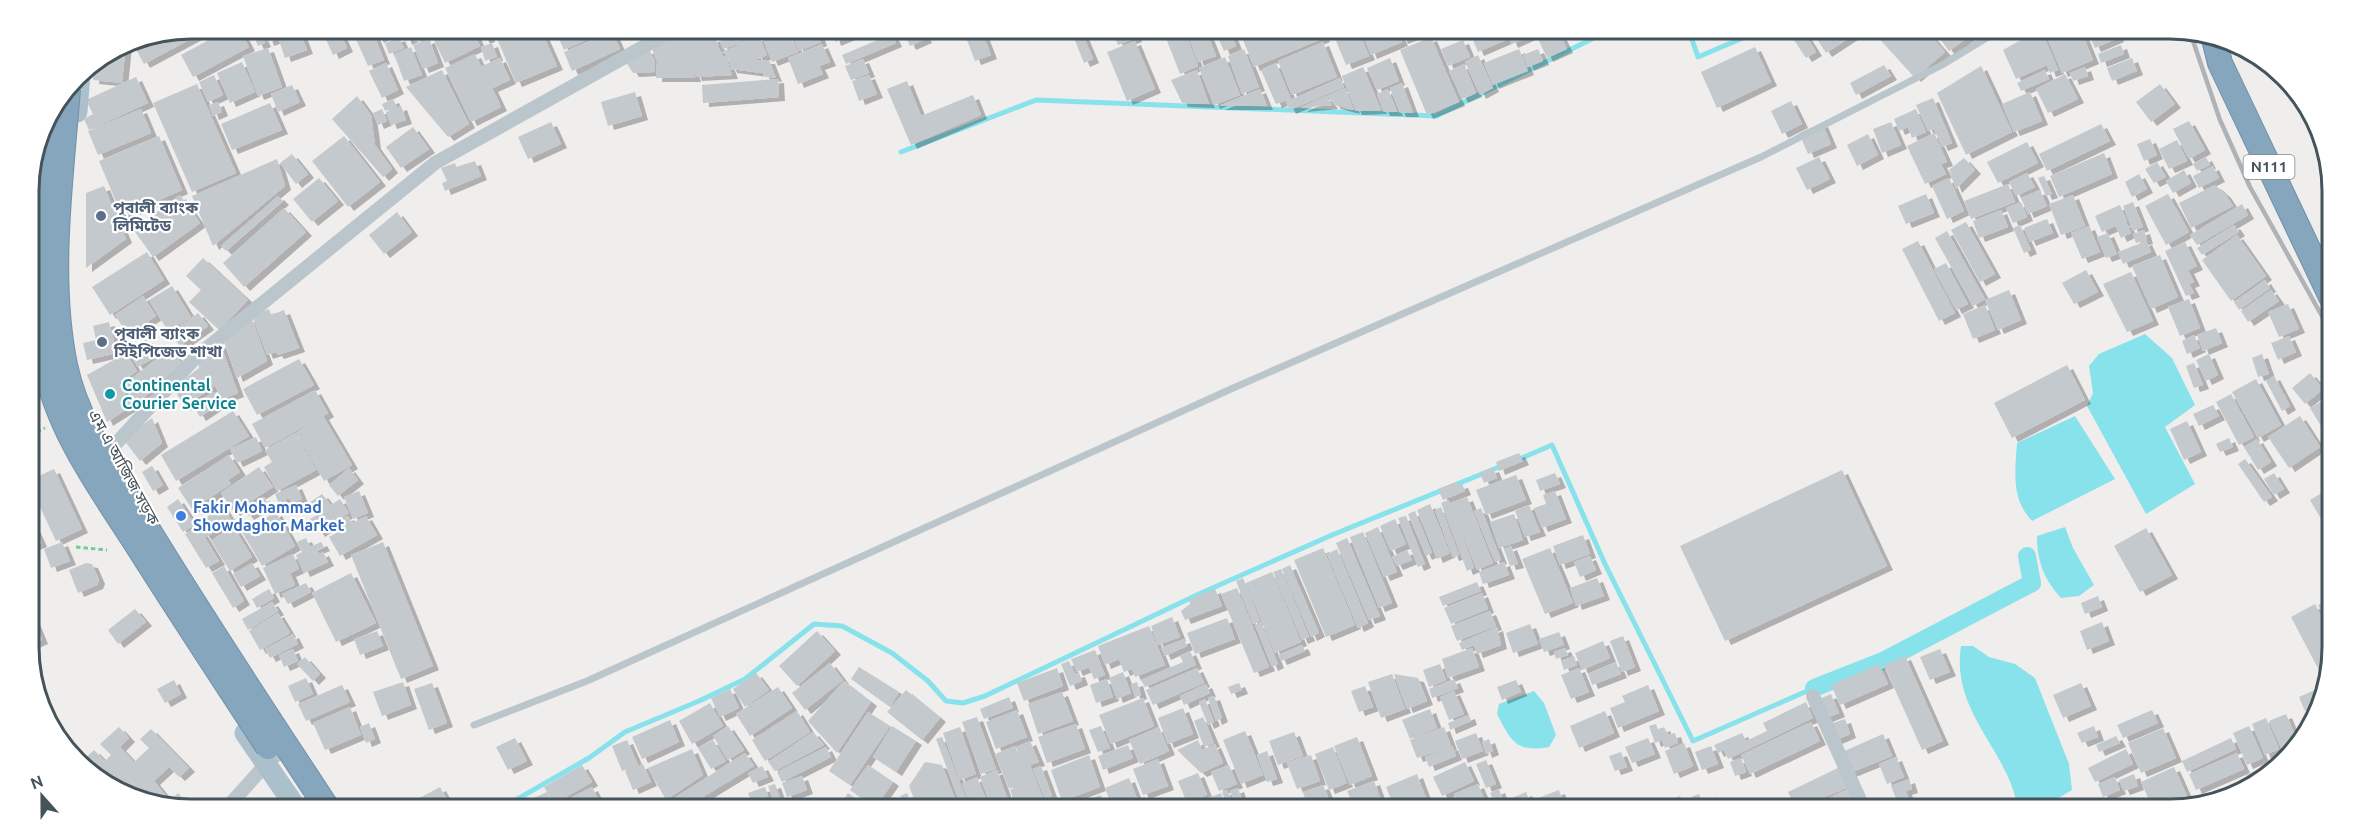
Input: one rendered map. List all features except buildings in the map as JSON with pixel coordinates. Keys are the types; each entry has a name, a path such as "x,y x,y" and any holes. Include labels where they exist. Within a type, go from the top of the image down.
{"highway":[{"name":"N111","path":"2215,46 2220,63 2322,278"},
{"path":"67,103 57,227 58,324 66,367 75,398 91,434 162,552 321,799"},
{"path":"39,267 47,144"},
{"path":"39,294 45,365 57,405 74,443 105,496 302,799"}],"main road":[{"name":"এম এ আজিজ সড়ক","path":"79,89 68,234 66,308 86,396 111,449 171,550 334,799"},
{"path":"39,386 64,448 95,501 290,799"}],"street":[{"path":"111,449 196,357 435,163 657,39"},
{"path":"1813,696 1859,799"},
{"path":"236,799 266,764 294,739"}],"lane":[{"path":"474,725 587,681 1220,394 1761,157 1942,65 1986,39"}],"path":[{"path":"76,547 107,550"}],"water":[{"path":"2145,334 2172,358 2195,405 2165,427 2195,484 2146,514 2087,406 2093,393 2089,366 2099,354"},
{"path":"2075,416 2115,479 2032,521 2025,513 2017,494 2015,475 2017,443"},
{"path":"2065,527 2073,548 2094,585 2079,596 2061,598 2043,570 2038,554 2037,536"},
{"path":"1961,646 1973,646 1989,657 2015,664 2035,678 2069,764 2072,790 2057,799 2016,799 2002,764 1971,710 1960,669"},
{"path":"1534,691 1544,703 1556,735 1549,747 1529,748 1516,743 1497,714 1499,704"}],"waterway":[{"path":"901,152 1036,100 1436,116 1592,39"},
{"path":"1692,39 1698,57 1740,39"},
{"path":"1515,461 1552,445 1605,564 1693,741 1814,688"},
{"path":"517,799 589,758 625,732 745,679 814,624 842,626 892,653 928,681 946,701 963,703 985,696 1199,594 1332,535 1504,465"},
{"path":"1814,688 1885,660 2032,583 2027,556"}],"railway":[{"path":"2193,41 2220,120 2250,187 2322,316"}],"place":[{"name":"পূবালী ব্যাংক লিমিটেড","path":"101,216"},
{"name":"পূবালী ব্যাংক সিইপিজেড শাখা","path":"102,342"},
{"name":"Continental Courier Service","path":"110,394"},
{"name":"Fakir Mohammad Showdaghor Market","path":"181,516"}]}
